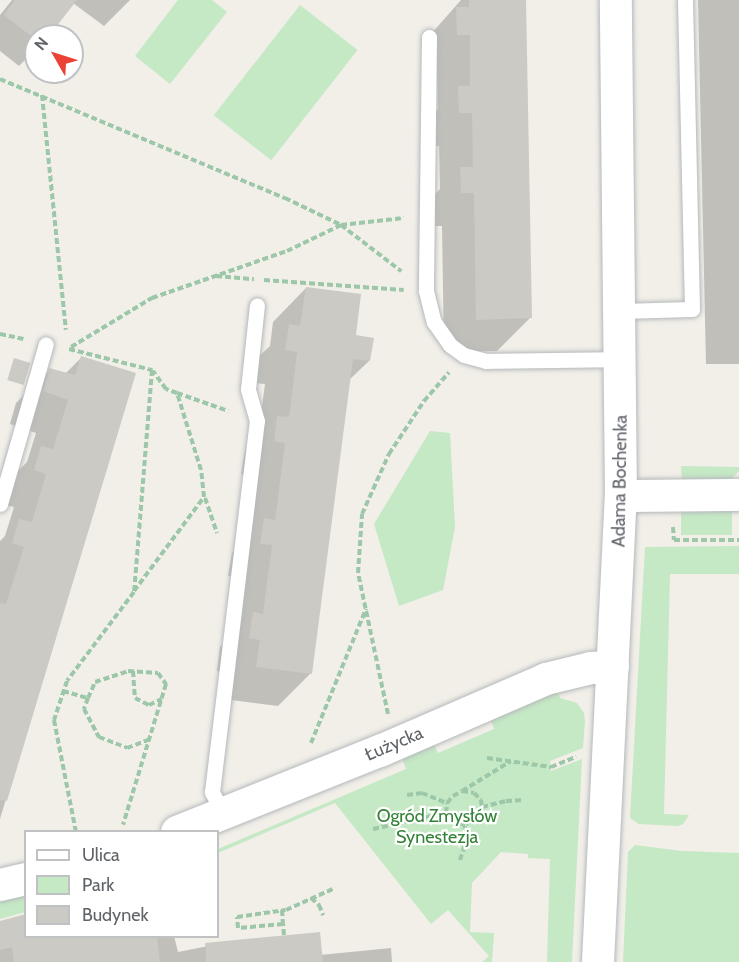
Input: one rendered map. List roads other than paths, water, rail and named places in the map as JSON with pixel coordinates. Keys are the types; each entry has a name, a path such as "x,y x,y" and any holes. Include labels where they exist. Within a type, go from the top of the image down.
{"street":[{"name":"Adama Bochenka","path":"598,962 621,496 622,358 616,0"},
{"path":"621,496 739,495"},
{"name":"Łużycka","path":"180,830 380,751 546,679 591,668 613,667"},
{"path":"0,885 24,879"}],"lane":[{"path":"620,310 692,309 685,0"},
{"path":"429,37 426,291 434,322 450,345 464,355 486,362 622,358"},
{"path":"223,813 213,792 257,421 248,389 257,304"},
{"path":"0,504 46,344"}],"park label":[{"name":"Ogród Zmysłów Synestezja","path":"437,827"}]}
